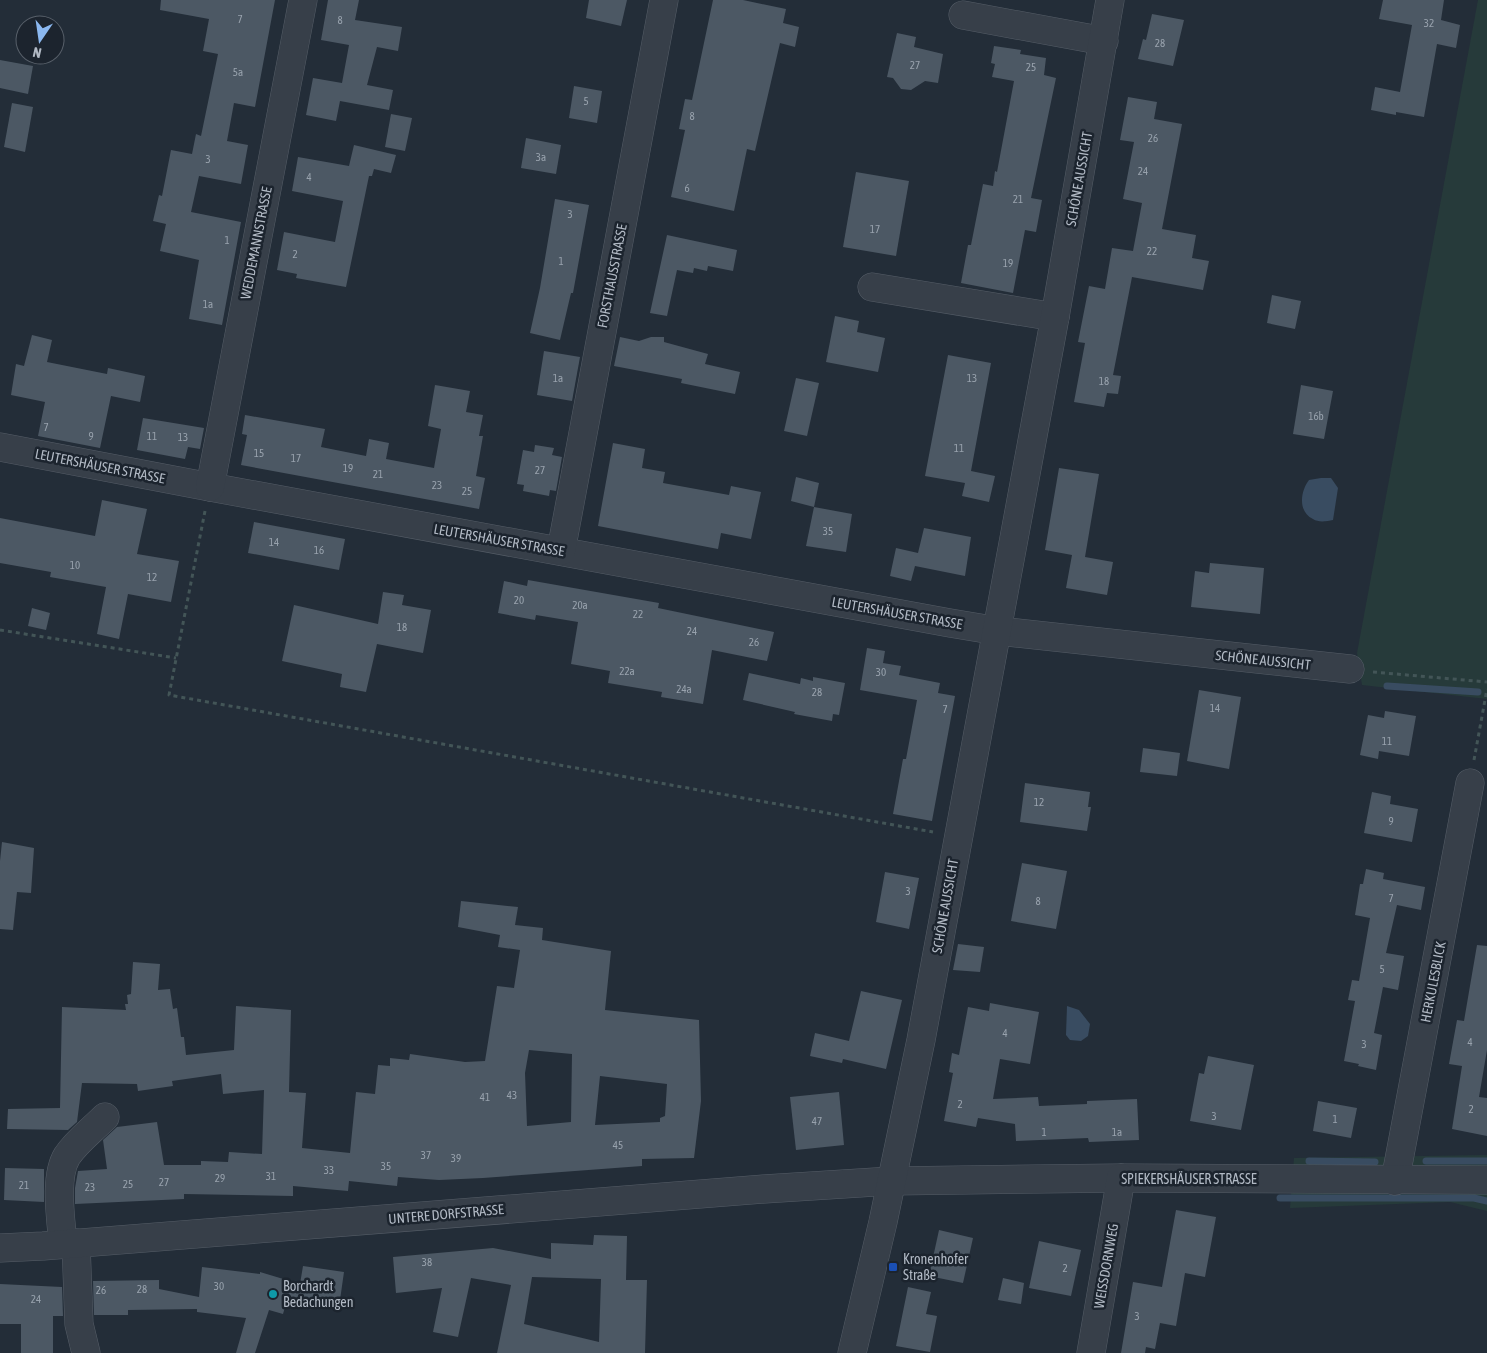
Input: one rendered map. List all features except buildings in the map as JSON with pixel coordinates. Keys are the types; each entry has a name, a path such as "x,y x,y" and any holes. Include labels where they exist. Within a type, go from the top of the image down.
{"street":[{"name":"WEDDEMANNSTRASSE","path":"210,487 303,0"},
{"name":"FORSTHAUSSTRASSE","path":"561,551 664,0"},
{"name":"SCHÖNE AUSSICHT","path":"891,1181 921,1040 998,631 1110,0"},
{"path":"963,15 1104,41"},
{"path":"872,287 1055,317"},
{"name":"LEUTERSHÄUSER STRASSE","path":"0,447 998,631"},
{"name":"SCHÖNE AUSSICHT","path":"998,631 1350,669"},
{"name":"HERKULESBLICK","path":"1395,1181 1470,783"},
{"path":"86,1353 79,1324 70,1244 60,1186 61,1168 67,1156 77,1144 105,1118"},
{"name":"SPIEKERSHÄUSER STRASSE","path":"891,1181 1121,1178 1395,1181 1487,1180"},
{"name":"WEISSDORNWEG","path":"1091,1353 1121,1178"},
{"path":"852,1353 874,1265 891,1181"},
{"name":"UNTERE DORFSTRASSE","path":"0,1248 764,1189 891,1181"}],"path":[{"path":"210,487 169,695 958,836"},
{"path":"0,630 176,658"},
{"path":"1350,669 1487,682"},
{"path":"1470,783 1487,689"}],"green space":[{"path":"1478,0 1487,0 1487,699 1362,685 1357,653"},
{"path":"1487,1155 1487,1211 1450,1202 1290,1208 1294,1158"}],"water":[{"path":"1331,478 1338,488 1333,520 1315,520 1308,516 1303,507 1302,496 1309,480"},
{"path":"1067,1006 1079,1010 1090,1024 1088,1036 1081,1041 1070,1040 1066,1035"}],"waterway":[{"path":"1387,686 1478,692"},
{"path":"1309,1161 1375,1162"},
{"path":"1426,1161 1487,1161"},
{"path":"1280,1198 1474,1198 1487,1201"}],"place":[{"name":"Kronenhofer Straße","path":"893,1267"},
{"name":"Borchardt Bedachungen","path":"273,1294"}]}
